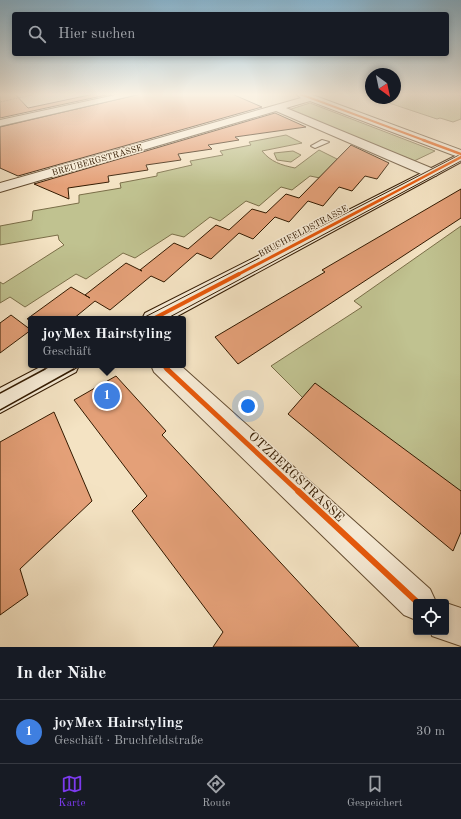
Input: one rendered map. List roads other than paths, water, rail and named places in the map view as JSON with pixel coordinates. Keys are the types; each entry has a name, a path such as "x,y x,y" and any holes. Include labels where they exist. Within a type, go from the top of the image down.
{"street":[{"name":"BREUBERGSTRASSE","path":"0,188 221,124"},
{"path":"310,124 339,138 431,173"},
{"path":"378,124 461,156"},
{"name":"BRUCHFELDSTRASSE","path":"159,316 461,156"},
{"path":"0,401 61,368"},
{"name":"OTZBERGSTRASSE","path":"166,368 414,599"},
{"path":"449,623 461,627"}],"lane":[{"path":"315,146 325,142"}],"tram line":[{"path":"147,316 461,154"},
{"path":"172,316 461,161"},
{"path":"73,370 77,368"},
{"path":"0,393 45,369"},
{"path":"0,410 74,369"}],"place":[{"name":"joyMex Hairstyling","path":"107,396"}]}
